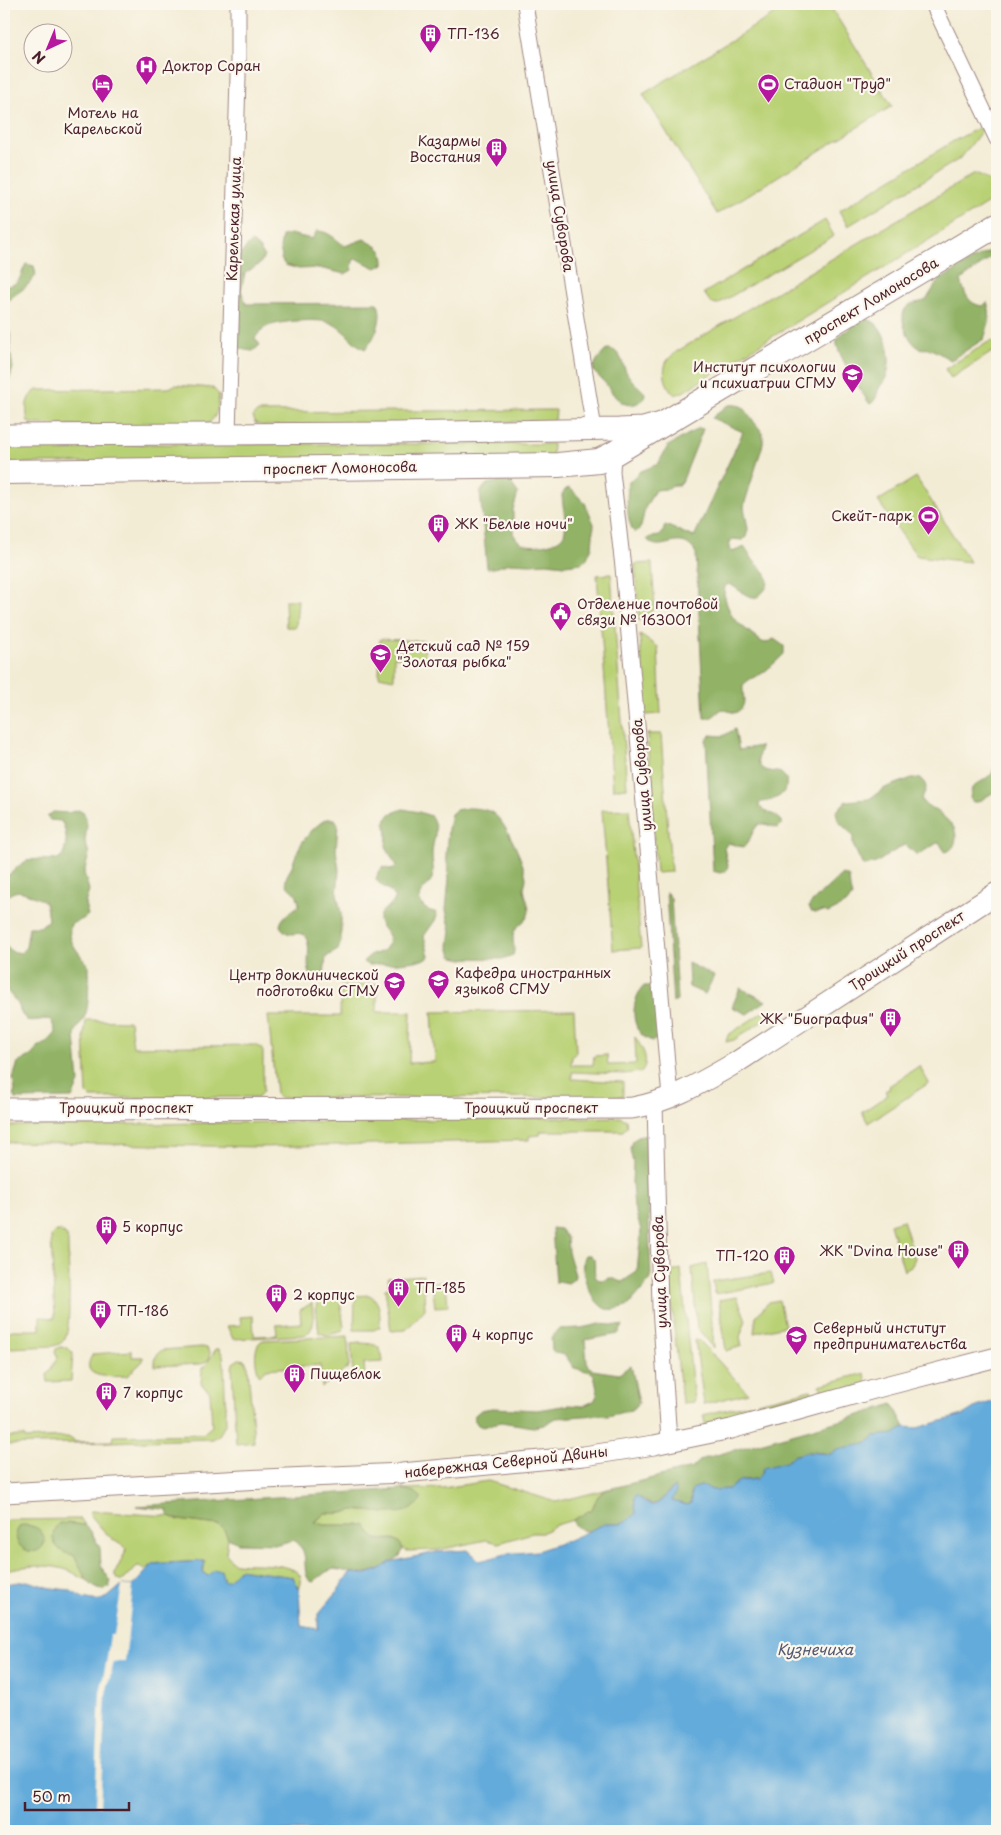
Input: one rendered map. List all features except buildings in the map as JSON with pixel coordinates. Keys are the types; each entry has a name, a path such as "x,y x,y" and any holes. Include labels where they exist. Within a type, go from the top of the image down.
{"main road":[{"name":"проспект Ломоносова","path":"4,472 558,465 598,461 738,381 997,225"},
{"name":"проспект Ломоносова","path":"4,435 594,429 643,428 666,422"},
{"name":"Троицкий проспект","path":"4,1109 632,1108 662,1100 704,1081 997,893"}],"street":[{"name":"Карельская улица","path":"228,434 238,78 238,4"},
{"name":"улица Суворова","path":"525,4 594,429"},
{"path":"934,4 997,139"},
{"name":"улица Суворова","path":"613,454 612,472 623,560 662,1100 660,1307 669,1440"},
{"name":"набережная Северной Двины","path":"4,1494 439,1470 584,1456 654,1445 669,1440 730,1429 997,1357"}],"green space":[{"path":"791,4 829,4 892,106 717,214 643,94"},
{"path":"982,126 983,129 961,158 848,226 839,211 952,142"},
{"path":"974,174 989,182 993,188 994,198 990,202 683,392 675,395 672,392 665,379 664,370 667,361 676,352"},
{"path":"825,220 834,236 718,304 711,303 704,293"},
{"path":"317,231 329,234 345,246 364,239 381,250 384,264 376,268 357,259 353,260 352,270 345,274 319,268 299,269 285,265 281,259 282,236 290,234 312,239"},
{"path":"252,242 264,256 260,264 245,273 241,290 246,304 377,303 380,314 378,327 365,349 331,323 308,320 279,323 266,327 255,338 260,345 253,351 237,347 236,262 246,247"},
{"path":"997,249 997,253 961,280 965,293 970,300 983,306 987,302 989,316 984,339 951,360 934,351 918,347 914,344 907,334 903,321 903,315 908,306 926,300 940,280 979,256"},
{"path":"26,264 34,266 36,275 28,285 4,304 4,282 5,286 17,282"},
{"path":"865,319 872,321 882,332 886,340 889,356 887,376 879,388 875,399 870,404 849,372 837,345 837,340 842,334"},
{"path":"4,326 7,326 10,334 13,368 8,384 4,385"},
{"path":"990,341 997,343 997,349 951,378 945,369"},
{"path":"607,349 619,355 630,378 645,393 644,399 638,403 632,405 622,402 594,372 593,369 597,360"},
{"path":"175,385 213,388 219,395 217,412 213,419 199,429 34,424 28,422 28,400 37,390 169,388"},
{"path":"729,405 738,405 745,409 763,435 763,444 744,507 748,529 746,537 742,540 733,539 730,542 729,549 732,552 745,547 753,560 766,574 768,583 763,592 756,597 747,595 729,584 725,586 724,594 732,616 738,623 762,642 766,643 774,639 784,646 784,654 763,672 743,685 744,701 739,710 735,713 722,709 712,717 704,718 696,553 683,542 658,545 652,544 647,539 660,536 665,525 694,537 743,432 712,418"},
{"path":"556,410 555,421 263,426 255,423 253,416 258,412"},
{"path":"699,428 703,429 682,482 667,489 655,490 645,508 641,527 635,533 628,516 627,494 629,482 639,472 658,464 668,446"},
{"path":"4,444 553,444 552,462 4,463"},
{"name":"Скейт-парк","path":"916,477 970,562 917,556 878,501"},
{"path":"502,481 511,483 518,493 513,510 513,533 520,542 528,545 552,543 562,537 565,525 562,494 566,489 570,488 585,503 594,524 592,547 586,560 581,563 565,565 510,563 487,568 480,492 487,484"},
{"path":"652,563 655,608 639,621 635,564"},
{"path":"611,574 627,788 613,789 597,575"},
{"path":"285,600 298,600 296,627 286,627"},
{"path":"640,635 658,647 661,714 644,715"},
{"path":"380,639 424,641 425,658 394,657 394,679 379,676"},
{"path":"735,729 739,750 760,746 758,759 761,767 781,773 786,778 785,788 780,796 759,804 763,810 778,817 782,824 778,828 759,824 743,847 728,843 724,848 728,866 726,871 720,873 713,871 706,740 710,735 723,736"},
{"path":"647,734 661,734 671,872 656,873"},
{"path":"997,751 997,790 978,802 973,802 970,798 972,788 992,774"},
{"path":"912,778 921,779 926,786 921,799 924,803 929,808 940,813 953,826 956,835 954,846 945,852 939,842 917,855 906,845 876,863 863,866 853,845 853,835 839,822 836,812 846,801 869,799 885,788"},
{"path":"468,808 488,811 499,819 514,843 525,871 524,889 529,908 528,915 514,932 513,955 502,959 463,959 454,957 449,946 451,931 446,910 449,878 446,854 448,829 451,814 456,810"},
{"path":"403,809 431,816 435,827 432,849 433,875 419,896 424,907 435,912 437,915 424,936 429,956 427,959 368,965 363,962 369,956 386,948 389,939 379,919 382,912 392,904 395,898 376,879 383,867 392,870 396,866 386,846 385,821 390,814"},
{"path":"629,809 641,948 613,950 602,810"},
{"path":"78,810 84,813 87,825 85,841 89,854 84,873 89,890 85,904 88,915 71,924 70,930 72,942 89,967 86,1013 75,1035 79,1083 72,1098 16,1099 13,1078 18,1063 32,1055 38,1047 48,1042 56,1033 49,1019 28,1021 22,1015 18,1004 4,987 4,944 11,951 21,953 26,947 29,927 40,927 48,920 43,900 25,893 16,892 8,896 4,925 4,877 27,861 35,859 60,859 66,845 65,830 61,821 50,820 47,817 53,812 68,813"},
{"path":"327,819 335,819 338,824 336,850 339,870 337,894 341,913 341,941 338,950 326,957 324,974 315,978 311,977 309,972 308,946 305,935 287,933 280,926 285,917 299,905 297,896 289,888 286,880 297,852 310,832"},
{"path":"842,874 849,877 852,896 847,903 828,913 824,911 815,913 811,911 809,906 812,902"},
{"path":"666,892 671,898 677,1000 673,1002"},
{"path":"688,963 714,976 705,994 689,987"},
{"path":"377,984 377,1012 411,1012 409,1063 435,1062 432,1012 574,1010 576,1052 572,1057 571,1065 593,1065 594,1056 607,1055 608,1065 636,1064 635,1037 644,1054 644,1068 641,1072 623,1074 572,1072 572,1079 623,1082 623,1096 621,1097 278,1098 276,1094 268,1016 340,1016 341,986"},
{"path":"644,986 651,986 656,993 658,1038 653,1041 645,1038 640,1032 634,1017 636,1000"},
{"path":"740,988 766,1001 747,1014 732,1007"},
{"path":"766,1010 770,1016 734,1040 726,1042 728,1035"},
{"path":"86,1020 130,1021 133,1047 254,1045 261,1048 263,1052 263,1091 258,1097 91,1098 87,1094 84,1036"},
{"path":"919,1066 929,1083 868,1123 862,1112 888,1095 885,1091 890,1088 889,1086"},
{"path":"620,1117 626,1120 627,1127 623,1131 541,1131 540,1135 529,1136 529,1140 259,1147 4,1142 4,1126"},
{"path":"640,1136 646,1136 651,1279 629,1305 606,1309 595,1300 587,1285 583,1261 585,1255 590,1255 594,1259 596,1278 601,1280 611,1278 622,1282 637,1272 641,1230 634,1207 633,1163 630,1149 632,1141"},
{"path":"903,1220 915,1258 911,1267 904,1271 890,1224"},
{"path":"552,1228 560,1229 567,1238 568,1252 575,1275 574,1279 568,1283 558,1281 556,1283"},
{"path":"60,1231 67,1236 68,1243 69,1307 65,1338 60,1344 53,1346 10,1348 5,1340 8,1332 12,1330 40,1330 40,1317 55,1318 51,1237 54,1232"},
{"path":"707,1264 714,1348 697,1328 692,1268"},
{"path":"681,1269 694,1402 682,1403 669,1279 672,1272"},
{"path":"771,1273 774,1283 715,1294 713,1281"},
{"path":"423,1275 425,1309 406,1330 391,1331 385,1289 390,1288 388,1278"},
{"path":"446,1282 448,1306 435,1307 432,1283"},
{"path":"369,1295 378,1304 380,1327 374,1330 354,1330 355,1296"},
{"path":"325,1297 335,1298 340,1302 344,1327 341,1332 327,1335 319,1333 316,1307 318,1300"},
{"path":"737,1297 746,1320 740,1337 742,1346 726,1351 719,1300"},
{"path":"779,1300 785,1326 754,1333 756,1316 769,1302"},
{"path":"312,1303 313,1325 305,1335 233,1339 227,1326 241,1325 240,1317 253,1316 254,1336 277,1335 276,1325 301,1323 300,1310"},
{"path":"600,1324 623,1326 618,1334 585,1340 587,1363 592,1370 619,1374 631,1365 639,1403 631,1410 608,1416 556,1418 544,1425 534,1427 501,1422 483,1427 478,1425 474,1416 481,1410 492,1408 537,1410 569,1405 583,1406 594,1401 598,1394 594,1375 591,1372 574,1368 565,1355 555,1353 552,1350 551,1338 559,1329 581,1328"},
{"path":"348,1336 349,1367 322,1387 320,1365 266,1369 260,1376 258,1372 256,1351 257,1346 263,1340"},
{"path":"695,1340 700,1341 748,1393 704,1404"},
{"path":"360,1343 377,1346 381,1352 383,1362 364,1363 365,1377 353,1378 351,1344"},
{"path":"60,1347 68,1348 73,1353 71,1381 48,1382 47,1375 58,1357 55,1353 56,1349"},
{"path":"207,1348 210,1352 209,1359 202,1364 155,1366 156,1357 162,1350"},
{"path":"216,1349 219,1349 223,1355 226,1422 220,1434 213,1439 4,1445 4,1437 24,1436 25,1439 68,1437 76,1442 112,1441 113,1436 203,1434 212,1426 210,1392 201,1384 202,1368"},
{"path":"132,1351 132,1357 143,1357 143,1361 127,1376 98,1375 89,1369 89,1362 93,1354"},
{"path":"239,1359 245,1360 248,1366 254,1442 236,1444 232,1368 233,1363"},
{"path":"865,1373 867,1384 823,1395 820,1385"},
{"path":"811,1390 813,1396 763,1410 757,1402"},
{"path":"753,1403 760,1412 706,1427 703,1415"},
{"path":"893,1404 905,1427 895,1434 875,1436 866,1444 837,1449 831,1454 813,1452 792,1456 786,1462 761,1474 756,1479 743,1480 729,1489 713,1490 701,1486 691,1492 691,1503 688,1505 672,1501 675,1487 656,1504 646,1502 640,1497 635,1506 636,1513 628,1521 621,1524 603,1525 586,1531 574,1523 573,1520 592,1509 598,1496 605,1490 692,1468 702,1459 857,1416"},
{"path":"488,1481 556,1502 613,1488 605,1490 598,1496 595,1505 589,1512 573,1520 556,1525 542,1533 532,1533 499,1543 486,1540 438,1550 406,1551 395,1539 375,1539 365,1525 325,1525 315,1523 325,1513 342,1513 354,1510 388,1513 410,1491 402,1489 443,1488"},
{"path":"402,1489 415,1492 422,1498 410,1510 392,1513 356,1510 325,1513 315,1522 325,1525 365,1525 372,1535 379,1540 398,1541 403,1550 400,1556 379,1570 361,1574 334,1569 326,1572 313,1582 307,1577 304,1553 294,1540 278,1544 238,1543 228,1538 219,1525 179,1520 169,1516 168,1510 136,1506"},
{"path":"90,1511 169,1516 179,1520 219,1525 224,1529 228,1538 226,1553 232,1562 276,1565 288,1568 297,1572 301,1579 299,1589 293,1577 239,1570 228,1580 223,1581 222,1578 212,1573 208,1576 206,1575 204,1572 205,1561 153,1564 145,1570 137,1566 124,1580 119,1580 115,1573 127,1549 107,1534 90,1515"},
{"path":"81,1519 85,1525 66,1523 53,1537 58,1547 76,1557 87,1580 62,1568 46,1566 29,1566 4,1570 4,1522 7,1520"},
{"path":"59,1523 85,1525 90,1530 100,1548 101,1567 111,1581 109,1587 103,1590 92,1585 74,1555 58,1548 53,1539 53,1533"},
{"path":"21,1525 40,1530 45,1542 41,1549 29,1551 19,1544 16,1538"}],"water":[{"name":"Кузнечиха","path":"997,1400 997,1831 4,1831 4,1584 27,1581 51,1588 69,1590 83,1598 98,1601 108,1597 122,1585 133,1586 153,1564 205,1561 203,1571 205,1574 208,1576 214,1570 221,1570 224,1581 228,1580 239,1569 293,1577 299,1589 301,1626 318,1629 318,1614 350,1573 366,1574 379,1570 390,1562 437,1552 468,1550 480,1561 506,1554 537,1551 564,1542 604,1524 620,1524 627,1521 636,1513 634,1498 636,1495 651,1505 659,1503 676,1487 672,1501 688,1505 691,1503 691,1492 694,1488 701,1486 713,1490 729,1489 739,1481 756,1479 761,1474 763,1468 786,1462 792,1456 808,1452 831,1454 837,1449 866,1444 875,1436 895,1434 905,1427 917,1428 963,1415 974,1408"}],"pier":[{"path":"122,1585 133,1586 125,1662 114,1662 106,1693 100,1807 95,1806 100,1693 110,1635 114,1635"}],"place":[{"name":"ТП-136","path":"431,53"},
{"name":"Доктор Соран","path":"147,85"},
{"name":"Стадион \"Труд\"","path":"768,103"},
{"name":"Мотель на Карельской","path":"103,104"},
{"name":"Казармы Восстания","path":"497,168"},
{"name":"Институт психологии и психиатрии СГМУ","path":"852,394"},
{"name":"Скейт-парк","path":"928,535"},
{"name":"ЖК \"Белые ночи\"","path":"439,543"},
{"name":"Отделение почтовой связи № 163001","path":"561,631"},
{"name":"Детский сад № 159 \"Золотая рыбка\"","path":"381,673"},
{"name":"Кафедра иностранных языков СГМУ","path":"439,1000"},
{"name":"Центр доклинической подготовки СГМУ","path":"395,1002"},
{"name":"ЖК \"Биография\"","path":"890,1038"},
{"name":"5 корпус","path":"106,1246"},
{"name":"ЖК \"Dvina House\"","path":"959,1270"},
{"name":"ТП-120","path":"785,1275"},
{"name":"ТП-185","path":"399,1307"},
{"name":"2 корпус","path":"277,1314"},
{"name":"ТП-186","path":"101,1330"},
{"name":"4 корпус","path":"456,1354"},
{"name":"Северный институт предпринимательства","path":"797,1355"},
{"name":"Пищеблок","path":"294,1393"},
{"name":"7 корпус","path":"107,1412"}]}
